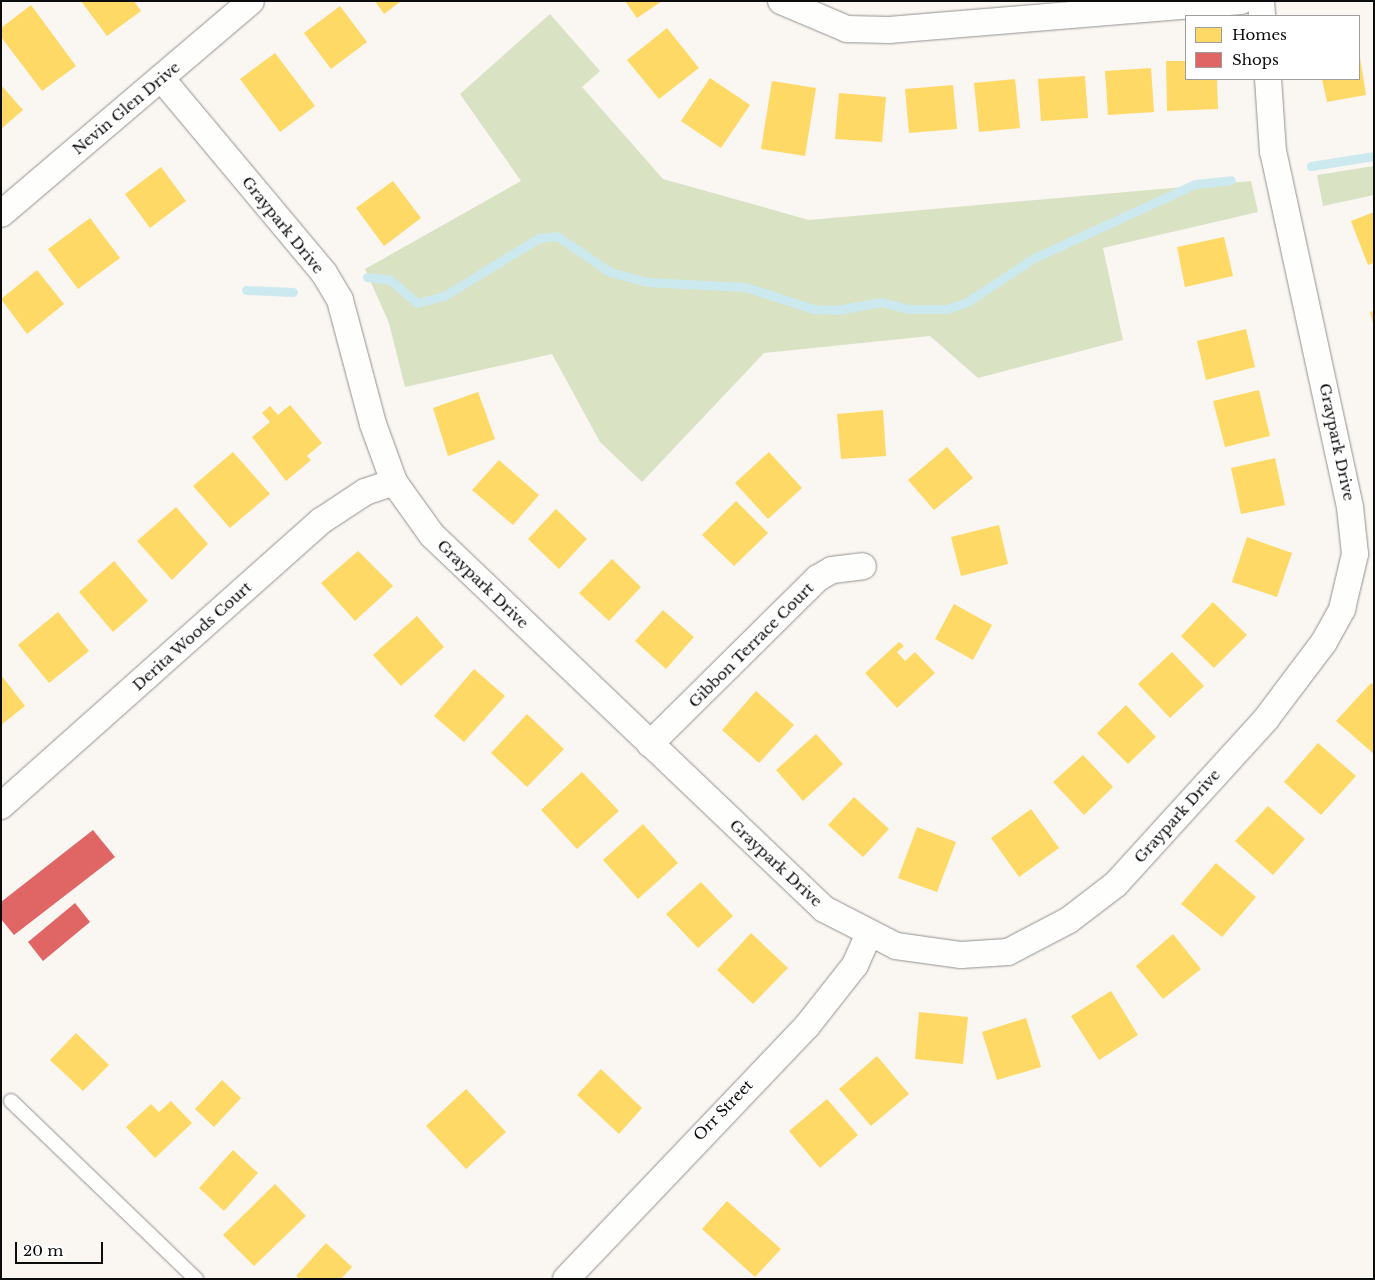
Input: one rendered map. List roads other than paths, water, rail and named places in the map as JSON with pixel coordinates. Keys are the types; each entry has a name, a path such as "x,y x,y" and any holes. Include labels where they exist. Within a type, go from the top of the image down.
{"street":[{"name":"Nevin Glen Drive","path":"1,214 251,1"},
{"path":"780,1 847,29 889,30 1241,1"},
{"path":"1260,1 1262,15"},
{"name":"Graypark Drive","path":"161,78 324,273 340,300 373,424 394,482 432,535 824,909 869,934 896,946 961,955 1008,952 1070,920 1116,884 1266,719 1324,642 1342,608 1355,554 1350,507 1272,152 1268,80"},
{"name":"Derita Woods Court","path":"1,806 321,521 365,492 394,482"},
{"name":"Gibbon Terrace Court","path":"650,744 818,578 832,570 863,566"},
{"name":"Orr Street","path":"566,1279 808,1026 855,965 869,934"}],"lane":[{"path":"11,1101 196,1279"}],"waterway":[{"path":"1311,166 1374,156"},
{"path":"367,277 390,280 417,303 444,296 539,238 557,236 610,272 647,282 745,287 813,309 837,310 881,302 909,309 946,309 967,302 1034,258 1195,184 1231,180"},
{"path":"246,290 293,292"}]}
